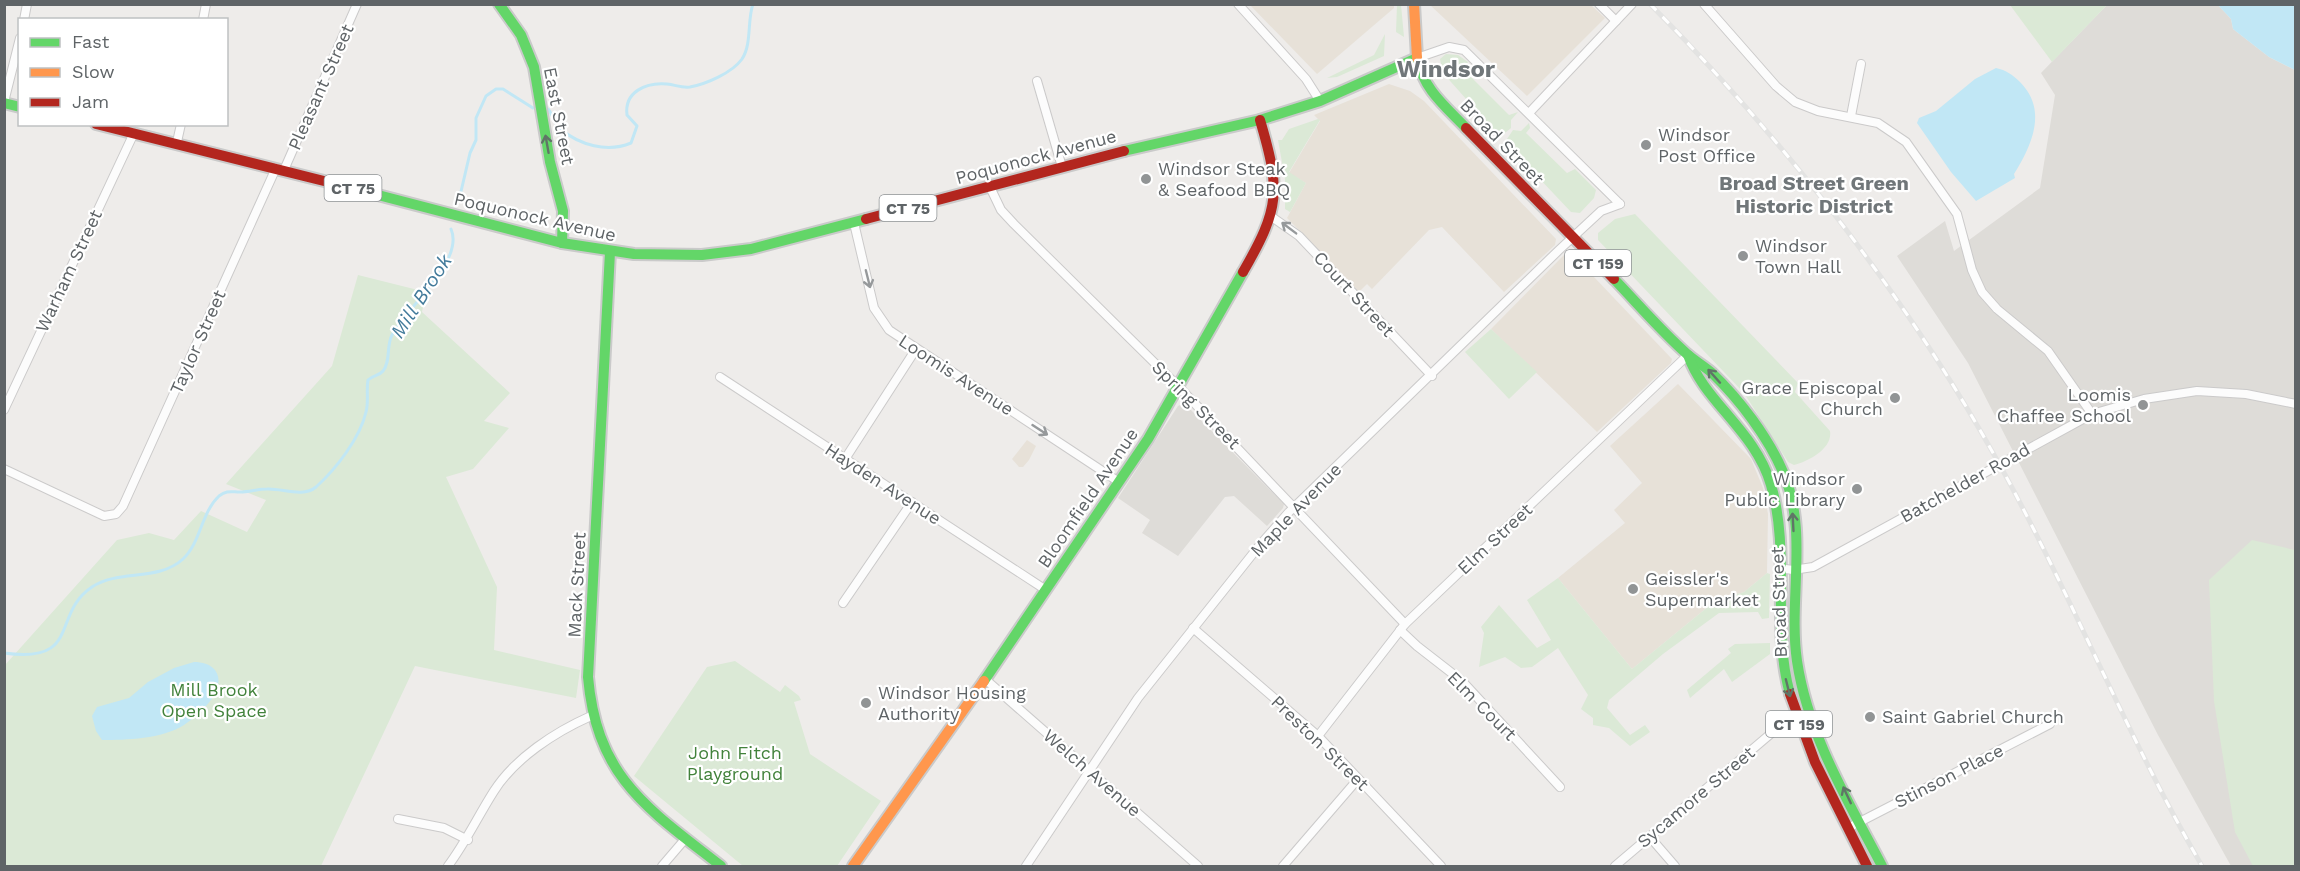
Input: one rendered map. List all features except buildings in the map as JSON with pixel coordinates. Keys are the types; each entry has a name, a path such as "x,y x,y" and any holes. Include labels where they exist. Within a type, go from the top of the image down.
{"main road":[{"name":"East Street","path":"499,4 521,35 534,67 550,162 563,211 562,243"},
{"name":"CT 159","path":"1414,4 1417,58"},
{"name":"Poquonock Avenue","path":"104,126 177,142 562,243 610,252 661,257 706,256 751,249 1153,143 1260,120 1320,101 1417,58"},
{"name":"Broad Street","path":"1417,58 1421,77 1431,92 1688,355 1702,362 1762,436 1791,495 1797,663 1809,712 1821,742 1882,867"},
{"name":"Bloomfield Avenue","path":"853,867 1119,482 1179,387 1272,217 1276,182 1260,120"},
{"name":"Mack Street","path":"610,252 588,677 591,716 605,756 618,777 633,794 721,867"},
{"name":"Broad Street","path":"1688,355 1692,371 1753,445 1770,482 1777,513 1781,651 1796,716 1816,765 1867,867"},
{"path":"1753,445 1762,436"},
{"path":"1770,482 1783,476"}],"street":[{"name":"Pleasant Street","path":"280,169 357,4"},
{"path":"1238,4 1306,79 1320,101"},
{"path":"1599,4 1616,21"},
{"path":"1417,58 1444,48 1461,48 1529,113 1632,4"},
{"path":"1704,4 1789,98 1811,109 1851,116 1888,128 1913,150 1958,214 1972,270 1982,292 1997,309 2042,345 2092,414"},
{"path":"4,103 18,46"},
{"path":"1851,116 1861,64"},
{"path":"1037,81 1062,167"},
{"name":"Maple Avenue","path":"1026,867 1138,698 1193,628 1295,507 1604,209 1620,204 1529,113"},
{"path":"177,142 181,126"},
{"name":"Warham Street","path":"4,410 134,133"},
{"name":"Taylor Street","path":"4,469 104,516 116,514 123,506 280,169"},
{"name":"Spring Street","path":"990,187 1001,210 1014,224 1179,387 1295,507 1403,627"},
{"name":"Court Street","path":"1272,217 1293,230 1432,376"},
{"name":"Loomis Avenue","path":"854,222 874,308 889,330 1119,482"},
{"path":"845,459 916,349"},
{"name":"Elm Street","path":"1317,736 1403,627 1688,355"},
{"name":"Hayden Avenue","path":"720,377 1046,590"},
{"name":"Batchelder Road","path":"1778,568 1793,570 1813,567 2092,414 2145,399 2197,391 2246,394 2295,404"},
{"path":"843,603 912,502"},
{"name":"Elm Court","path":"1403,627 1417,646 1462,681 1560,787"},
{"name":"Preston Street","path":"1193,628 1317,736 1441,867"},
{"name":"Welch Avenue","path":"985,679 1198,867"},
{"name":"Sycamore Street","path":"1615,867 1781,725 1796,716 1809,712"},
{"path":"448,867 468,840 503,778 562,729 591,716"},
{"name":"Stinson Place","path":"1848,828 2050,724"},
{"path":"1283,867 1358,779"},
{"path":"398,819 444,828 468,840"},
{"path":"1649,836 1675,867"},
{"path":"662,867 686,838"}],"shaded area":[{"path":"1250,5 1394,5 1394,8 1317,74"},
{"path":"1430,5 1591,5 1605,18 1527,96"},
{"name":"Loomis Chaffee School","path":"2107,5 2218,5 2231,19 2233,29 2269,57 2295,70 2295,866 2231,866 2158,735 1968,363 1897,256 1945,221 1954,251 2040,188 2055,95 2041,73"},
{"path":"1389,84 1410,91 1424,101 1556,239 1555,245 1504,292 1442,227 1429,230 1372,289 1367,284 1359,292 1287,218 1306,183 1289,173 1320,121 1314,115"},
{"path":"1564,255 1575,257 1672,359 1671,363 1597,432 1491,329"},
{"path":"1678,384 1751,459 1763,488 1768,514 1767,573 1744,592 1715,601 1632,669 1558,578 1625,523 1614,510 1642,483 1610,446"},
{"path":"1184,403 1284,504 1267,526 1234,496 1225,497 1178,556 1142,533 1150,520 1118,498 1178,406"},
{"path":"1027,440 1036,446 1029,460 1023,467 1019,467 1012,459"}],"green space":[{"path":"1397,5 1401,5 1404,37 1396,32"},
{"path":"2010,5 2107,5 2052,62"},
{"path":"1385,34 1384,56 1337,77 1327,78 1374,55"},
{"path":"1446,54 1458,55 1468,62 1464,70 1509,115 1518,112 1511,120 1511,128 1500,137 1443,73 1440,59"},
{"path":"1320,120 1289,172 1306,183 1290,212 1285,209 1285,179 1278,140 1282,140 1289,129"},
{"path":"1529,123 1530,128 1526,133 1567,173 1575,169 1596,190 1594,198 1580,213 1571,212 1505,142 1513,130 1521,131"},
{"path":"1635,214 1798,383 1795,392 1830,431 1828,443 1819,453 1794,465 1788,462 1744,393 1598,240 1598,233 1615,219"},
{"name":"Mill Brook Open Space","path":"358,275 426,292 422,312 510,393 484,421 509,428 473,469 446,477 497,587 494,650 580,670 576,698 415,666 321,866 5,866 5,665 117,540 149,533 174,540 201,511 247,532 266,500 226,484 332,366"},
{"path":"1491,329 1537,372 1509,399 1465,352"},
{"path":"2252,540 2295,550 2295,866 2253,866 2235,832 2214,701 2209,580"},
{"path":"1767,573 1770,574 1769,618 1762,619 1758,612 1719,613 1663,654 1609,700 1607,708 1630,735 1645,725 1650,732 1630,746 1609,728 1593,725 1593,718 1581,709 1588,695 1558,648 1532,667 1521,668 1505,657 1479,667 1484,633 1481,627 1499,605 1537,648 1551,640 1527,600 1558,578 1632,669 1715,601 1744,592"},
{"path":"1770,643 1770,654 1732,682 1724,669 1690,698 1687,690 1731,653 1728,649 1735,644"},
{"name":"John Fitch Playground","path":"735,661 780,692 785,685 799,696 801,700 794,702 810,754 881,801 837,866 743,866 634,776 707,667"}],"water":[{"path":"2218,5 2295,5 2295,70 2269,57 2233,29 2231,19"},
{"path":"1996,68 2012,75 2029,93 2035,116 2034,128 2031,140 2014,174 2015,178 1976,201 1951,172 1917,123 1919,118 1936,111 1975,79"},
{"path":"194,662 211,666 218,677 215,693 197,715 175,730 155,736 102,740 96,731 92,716 97,707 129,698 148,682 174,668"}],"waterway":[{"name":"Mill Brook","path":"548,109 560,129 585,143 603,147 631,143 637,126 627,115 627,107 633,95 638,90 651,85 696,86 711,81 732,69 745,53 753,4"},
{"name":"Mill Brook","path":"459,200 470,153 476,140 476,118 486,96 496,89 503,89 533,108"},
{"name":"Mill Brook","path":"4,653 28,654 45,651 55,644 72,610 80,598 92,587 114,578 162,571 183,559 194,544 208,511 222,494 267,489 305,492 316,487 339,462 353,442 367,408 368,380 383,371 387,363 392,335 432,284 450,255 453,242 451,229"}],"railway":[{"path":"1650,4 1748,109 1794,164 1882,278 1922,337 1961,398 2024,510 2148,766 2202,866"}],"traffic: fast":[{"path":"499,4 521,35 534,67 550,162 563,211 562,243"},
{"path":"1124,151 1260,120 1320,101 1417,58 1430,88 1466,128"},
{"path":"4,103 18,106"},
{"path":"332,183 562,243 634,254 702,255 751,249 866,219"},
{"path":"610,252 588,677 593,712 602,741 630,788 670,826 721,866"},
{"path":"984,681 1148,439 1243,272"},
{"path":"1614,279 1668,336 1712,373 1733,395 1761,432 1783,472 1791,495 1795,518 1795,638 1802,688 1831,767 1882,866"},
{"path":"1688,355 1705,387 1754,448 1771,485 1780,537 1782,642 1790,694"}],"traffic: slow":[{"path":"1414,4 1417,58"},
{"path":"853,866 984,681"}],"traffic: jam":[{"path":"1243,272 1264,231 1273,199 1274,182 1260,120"},
{"path":"104,126 332,183"},
{"path":"1466,128 1614,279"},
{"path":"866,219 1124,151"},
{"path":"1790,694 1815,762 1867,866"}],"place":[{"name":"Windsor Post Office","path":"1646,145"},
{"name":"Windsor Steak & Seafood BBQ","path":"1146,179"},
{"name":"Windsor Town Hall","path":"1743,256"},
{"name":"Grace Episcopal Church","path":"1895,398"},
{"name":"Loomis Chaffee School","path":"2143,405"},
{"name":"Windsor Public Library","path":"1857,489"},
{"name":"Geissler's Supermarket","path":"1633,589"},
{"name":"Windsor Housing Authority","path":"866,703"},
{"name":"Saint Gabriel Church","path":"1870,717"}],"district":[{"name":"Windsor","path":"1446,69"},
{"name":"Broad Street Green Historic District","path":"1814,194"}]}
